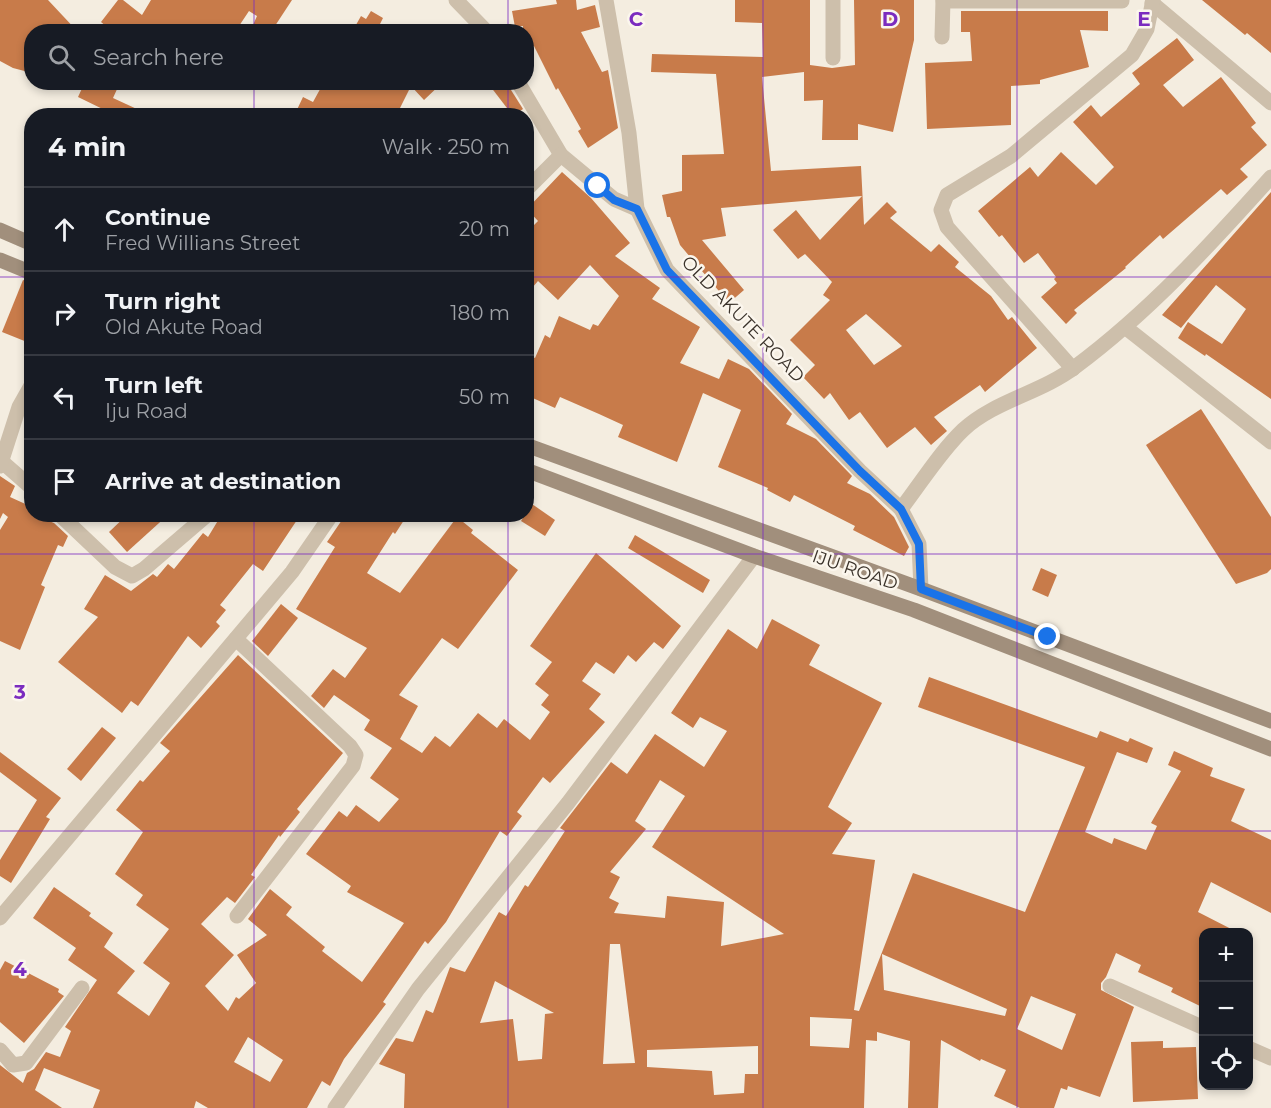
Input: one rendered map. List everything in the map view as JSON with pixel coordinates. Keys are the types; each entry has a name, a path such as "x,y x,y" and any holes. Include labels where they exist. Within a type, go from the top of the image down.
{"main road":[{"path":"0,230 24,240"},
{"path":"0,260 24,270"},
{"name":"IJU ROAD","path":"534,449 921,589 1271,721"},
{"name":"IJU ROAD","path":"534,473 754,556 914,610 1271,749"}],"street":[{"path":"456,0 479,24"},
{"name":"OLD AKUTE ROAD","path":"606,0 629,133 637,209 667,270 860,471 901,509 919,544 921,589"},
{"path":"833,0 833,58"},
{"path":"942,38 943,1 1122,1"},
{"path":"1073,369 947,227 941,210 947,195 1011,156 1132,55 1147,29 1153,2 1271,103"},
{"path":"523,90 534,108"},
{"path":"534,109 561,154 614,200 637,209"},
{"path":"534,182 561,154"},
{"path":"901,509 964,429 991,412 1073,369 1125,327 1188,269 1271,177"},
{"path":"1125,327 1271,442"},
{"path":"24,398 1,462 24,481"},
{"path":"68,522 115,567 132,576 144,569 199,522"},
{"path":"0,918 292,572 326,522"},
{"path":"335,1108 418,989 568,803 754,556"},
{"path":"236,639 350,746 356,755 353,766 237,916"},
{"path":"1110,986 1199,1026"},
{"path":"0,1050 13,1065 26,1063 82,988"},
{"path":"1253,1050 1271,1058"}],"building":[{"path":"0,0 48,0 70,24 24,24 24,71 0,61"},
{"path":"118,0 123,0 142,15 151,0 292,0 276,24 254,24 257,16 249,11 240,24 103,24 101,22"},
{"path":"556,0 576,0 577,10 595,5 600,27 581,32 602,72 608,70 618,128 588,148 578,131 581,129 558,88 556,90 534,46 534,24 514,24 512,11 557,4"},
{"path":"735,0 810,0 810,65 832,68 855,65 854,0 914,0 914,40 893,132 858,124 858,140 822,140 823,100 804,101 804,72 762,77 771,171 861,166 864,225 887,202 897,212 890,218 931,252 939,244 959,262 955,267 991,296 1008,320 1012,317 1037,348 985,392 980,385 934,417 947,431 931,445 915,427 887,448 860,412 849,420 830,393 824,399 803,377 815,365 790,340 830,300 823,295 832,282 805,254 798,259 773,230 796,210 820,240 862,196 721,208 726,236 702,240 744,290 729,303 680,245 670,217 667,217 662,195 682,191 682,155 724,154 716,74 651,72 652,54 763,57 762,23 735,22","holes":["866,314 902,346 874,365 846,330"]},
{"path":"1202,0 1271,0 1271,53 1247,33 1245,35"},
{"path":"371,11 383,18 380,24 356,24 361,16 366,19"},
{"path":"961,11 1108,11 1108,31 1080,30 1089,67 1040,80 1040,84 1011,86 1011,125 927,129 925,63 972,61 970,32 961,32"},
{"path":"1177,38 1194,60 1163,85 1183,107 1221,77 1256,123 1251,127 1267,145 1240,169 1248,177 1227,195 1221,189 1163,239 1160,235 1126,268 1074,310 1077,313 1066,324 1041,297 1057,283 1054,279 1056,277 1038,253 1024,263 1002,235 999,237 978,211 1030,167 1038,177 1061,152 1096,185 1114,167 1073,122 1091,105 1101,117 1140,84 1132,73"},
{"path":"81,90 117,90 113,98 135,108 101,108 78,97"},
{"path":"320,90 409,90 400,108 298,108 303,97 313,102"},
{"path":"415,90 435,90 424,100"},
{"path":"493,90 511,90 522,108 507,108"},
{"path":"562,172 591,198 630,243 615,256 660,288 652,299 700,327 680,363 719,379 728,359 749,369 792,414 786,424 816,439 852,476 847,483 870,494 894,517 909,547 904,556 853,530 855,526 794,495 790,502 767,490 768,488 718,467 741,410 703,393 677,462 618,437 623,425 599,414 560,397 555,408 534,399 534,358 545,335 550,338 559,316 590,330 593,324 598,326 619,296 590,265 558,300 538,281 534,286 534,225 538,221 534,217 534,202"},
{"path":"1271,192 1271,399 1206,354 1205,356 1178,338 1188,322 1222,344 1246,309 1216,285 1181,328 1162,315"},
{"path":"23,280 24,280 24,341 2,332"},
{"path":"1201,409 1271,517 1271,569 1267,573 1236,584 1146,445"},
{"path":"0,476 15,486 10,497 24,503 24,522 52,522 68,536 63,547 58,545 41,585 45,587 20,650 0,641 0,530 8,517 3,513 0,519"},
{"path":"534,505 555,520 545,536 523,522 534,522"},
{"path":"120,522 160,522 127,552 109,532"},
{"path":"217,522 296,522 263,571 253,564 220,605 226,610 216,622 220,626 201,648 188,636 138,706 131,701 122,713 58,662 98,617 84,609 105,575 131,591 153,574 157,577 168,564 174,569 203,533 208,537"},
{"path":"341,522 403,522 395,534 393,532 367,573 400,593 453,522 463,522 473,530 471,533 518,570 458,649 442,638 399,695 418,706 400,739 422,753 435,736 450,747 478,713 497,728 504,719 530,740 550,712 541,705 549,695 535,684 552,662 530,646 596,553 681,626 663,649 654,642 636,662 628,655 614,674 596,662 582,681 601,694 589,709 605,722 550,783 543,777 517,812 522,816 507,836 500,831 446,922 428,944 425,941 383,1002 386,1004 344,1059 330,1086 322,1081 307,1108 208,1108 196,1101 194,1108 93,1108 100,1090 44,1068 35,1090 62,1108 0,1108 0,1065 23,1083 27,1073 34,1069 46,1052 60,1057 71,1031 65,1027 97,980 68,960 76,948 33,918 54,887 91,913 89,916 113,933 104,947 135,971 117,993 149,1016 170,983 143,963 169,929 136,905 143,895 115,874 143,832 116,810 140,780 143,782 170,751 160,743 238,655 343,753 297,809 300,812 280,837 279,835 251,875 255,877 235,903 227,897 201,924 234,955 205,986 228,1011 236,997 239,999 256,983 237,955 267,935 248,919 270,889 292,907 286,915 325,947 322,951 362,982 404,923 347,892 351,886 306,854 339,811 347,817 356,805 379,822 399,799 370,778 392,748 364,730 370,720 334,695 324,708 311,696 333,669 345,678 367,648 296,609 335,547 327,542","holes":["248,1037 283,1060 270,1082 234,1062"]},
{"path":"635,535 710,580 703,593 628,548"},
{"path":"1041,568 1057,575 1048,597 1032,590"},
{"path":"281,604 298,618 268,656 252,641"},
{"path":"772,619 820,645 809,665 882,703 828,807 852,823 832,854 875,860 854,1010 859,1011 913,873 1025,912 1085,767 918,707 929,677 1097,738 1100,731 1128,742 1130,738 1153,748 1147,763 1117,752 1085,832 1112,844 1114,838 1146,850 1157,826 1151,823 1181,771 1168,765 1174,751 1213,768 1210,776 1245,789 1231,821 1271,840 1271,913 1211,882 1198,912 1229,928 1199,928 1199,1006 1171,992 1173,988 1138,972 1141,965 1116,953 1101,983 1101,990 1134,1007 1100,1097 1068,1086 1067,1090 1061,1088 1054,1108 1020,1108 994,1096 1006,1070 981,1059 980,1061 941,1040 938,1108 908,1108 910,1041 877,1032 877,1041 866,1040 864,1108 404,1108 405,1074 379,1064 396,1038 413,1042 426,1010 433,1013 450,967 465,972 499,912 506,916 525,885 528,887 565,831 560,828 611,762 627,774 655,734 704,767 727,731 700,717 693,728 671,713 728,629 757,649","holes":["660,780 685,796 652,847 784,934 721,946 724,902 667,896 665,918 614,913 619,903 609,898 620,877 610,872 646,829 635,821","610,944 620,944 635,1063 603,1064","882,954 1007,1009 1005,1016 884,990","495,981 554,1013 545,1014 542,1059 518,1061 513,1019 480,1023","1031,996 1076,1014 1062,1050 1017,1029","810,1017 852,1019 849,1048 810,1046","758,1046 758,1074 745,1074 744,1093 714,1095 712,1071 647,1067 647,1050"]},
{"path":"102,727 116,738 81,781 67,769"},
{"path":"0,752 61,798 46,817 50,819 11,883 0,876 0,860 37,800 0,772"},
{"path":"5,961 59,989 58,992 64,996 24,1043 0,1022 0,970"},
{"path":"1163,1041 1163,1048 1196,1047 1198,1099 1133,1102 1131,1042"}],"route":[{"path":"598,186 614,200 637,209 667,270 860,471 901,509 919,544 921,589 1048,637"}]}
